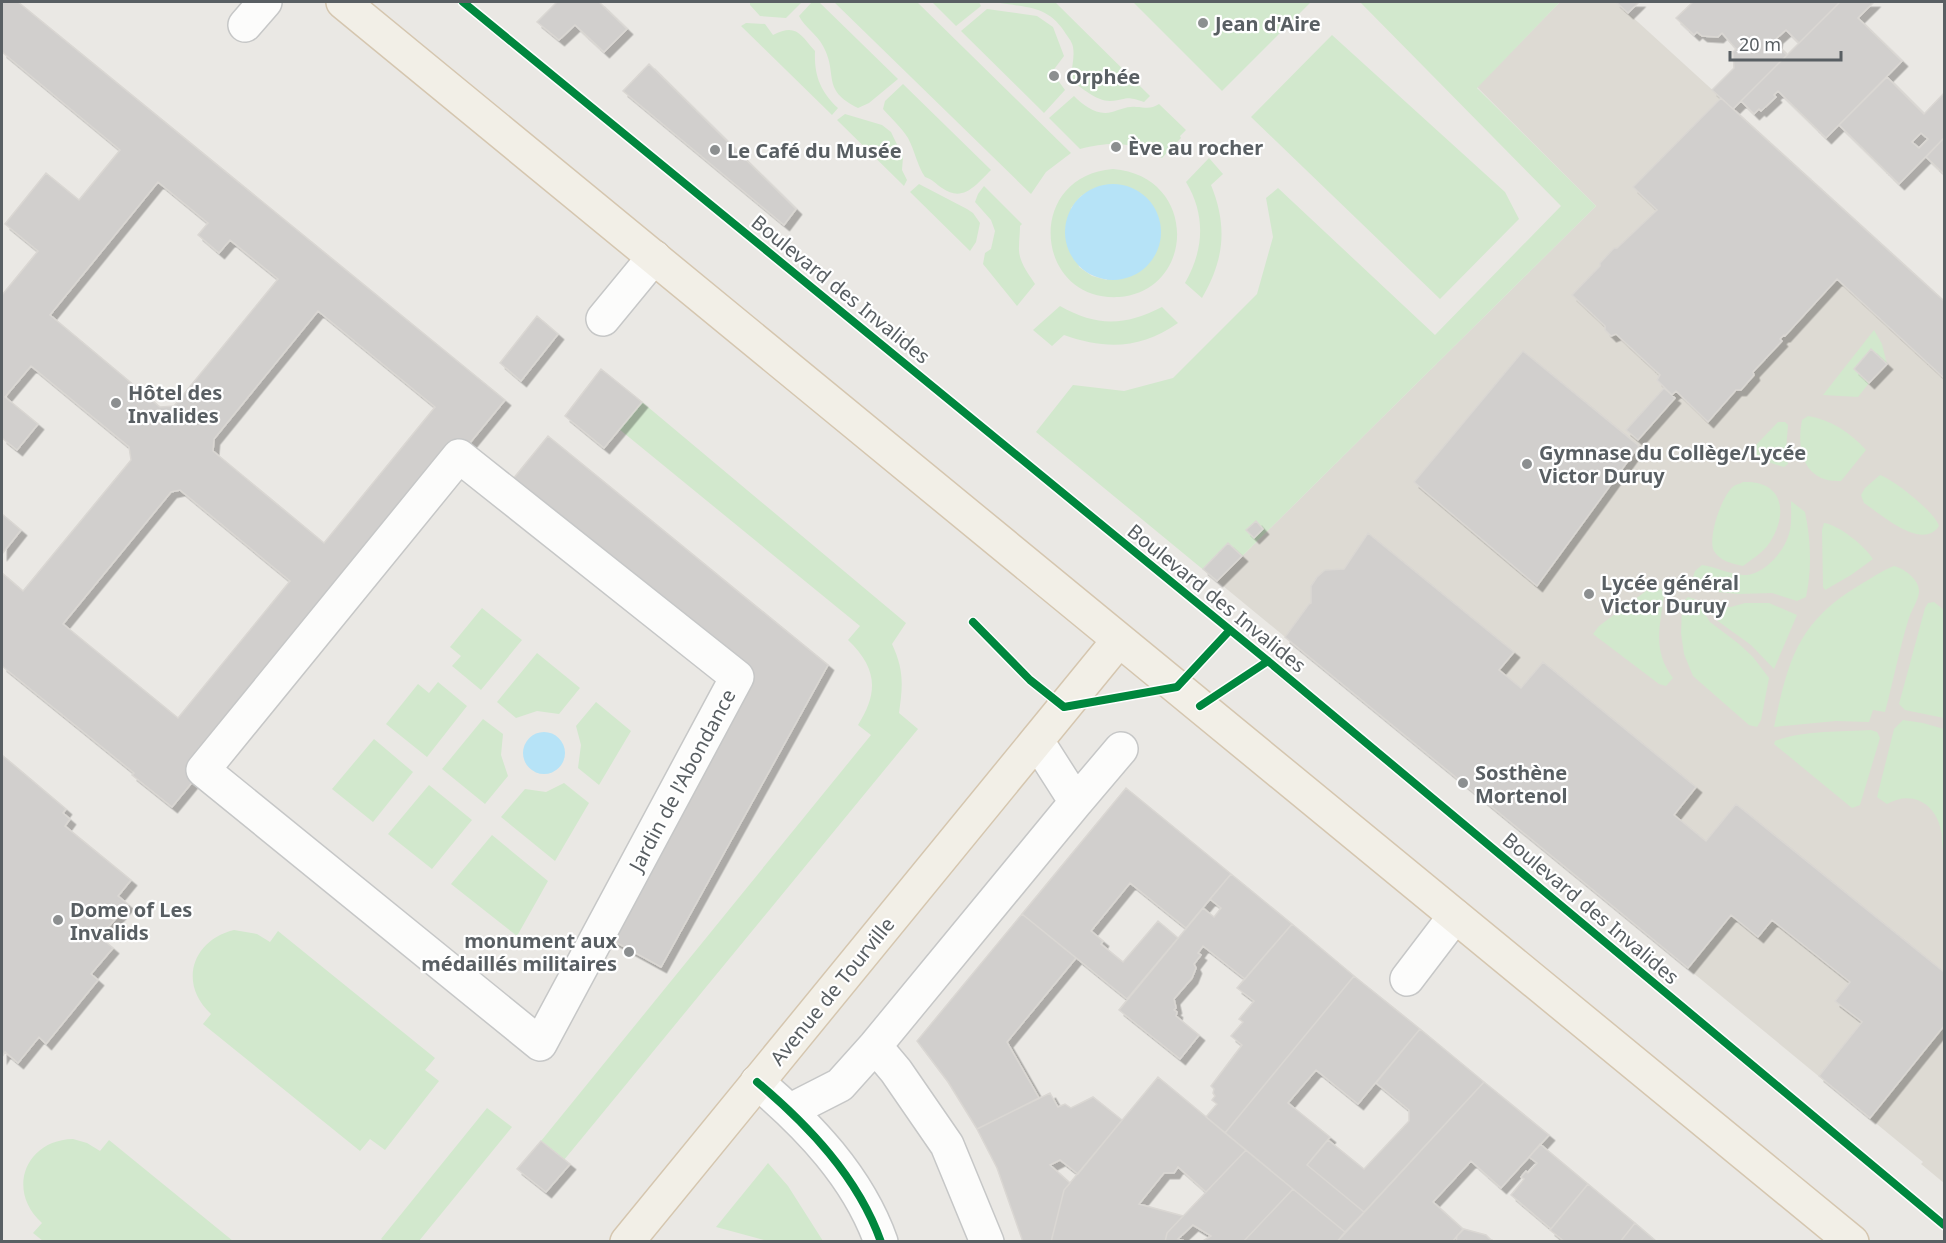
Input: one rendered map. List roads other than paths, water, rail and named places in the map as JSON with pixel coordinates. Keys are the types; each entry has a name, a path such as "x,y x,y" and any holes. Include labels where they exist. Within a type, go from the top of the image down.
{"main road":[{"path":"343,2 1852,1242"},
{"name":"Avenue de Tourville","path":"627,1242 1119,640"}],"street":[{"path":"603,319 654,257"},
{"name":"Jardin de l'Abondance","path":"459,456 737,677 540,1044 203,770 459,456"},
{"path":"1037,741 1076,801"},
{"path":"791,1110 840,1084 875,1046 1121,749"},
{"path":"1407,979 1455,916"},
{"path":"875,1046 896,1071 947,1145 987,1242"},
{"path":"758,1082 791,1110 810,1130 854,1187 881,1242"}],"water":[{"path":"1113,184 1131,188 1147,198 1157,214 1161,232 1157,250 1147,266 1131,276 1113,280 1095,276 1079,266 1069,250 1065,232 1069,214 1079,198 1095,188"},
{"path":"544,732 559,738 565,753 559,768 544,774 529,768 523,753 529,738"}],"place":[{"name":"Jean d'Aire","path":"1203,23"},
{"name":"Orphée","path":"1054,76"},
{"name":"Ève au rocher","path":"1116,147"},
{"name":"Le Café du Musée","path":"715,150"},
{"name":"Hôtel des Invalides","path":"116,403"},
{"name":"Gymnase du Collège/Lycée Victor Duruy","path":"1527,464"},
{"name":"Lycée général Victor Duruy","path":"1589,594"},
{"name":"Sosthène Mortenol","path":"1463,783"},
{"name":"Dome of Les Invalids","path":"58,920"},
{"name":"monument aux médaillés militaires","path":"629,952"}]}
